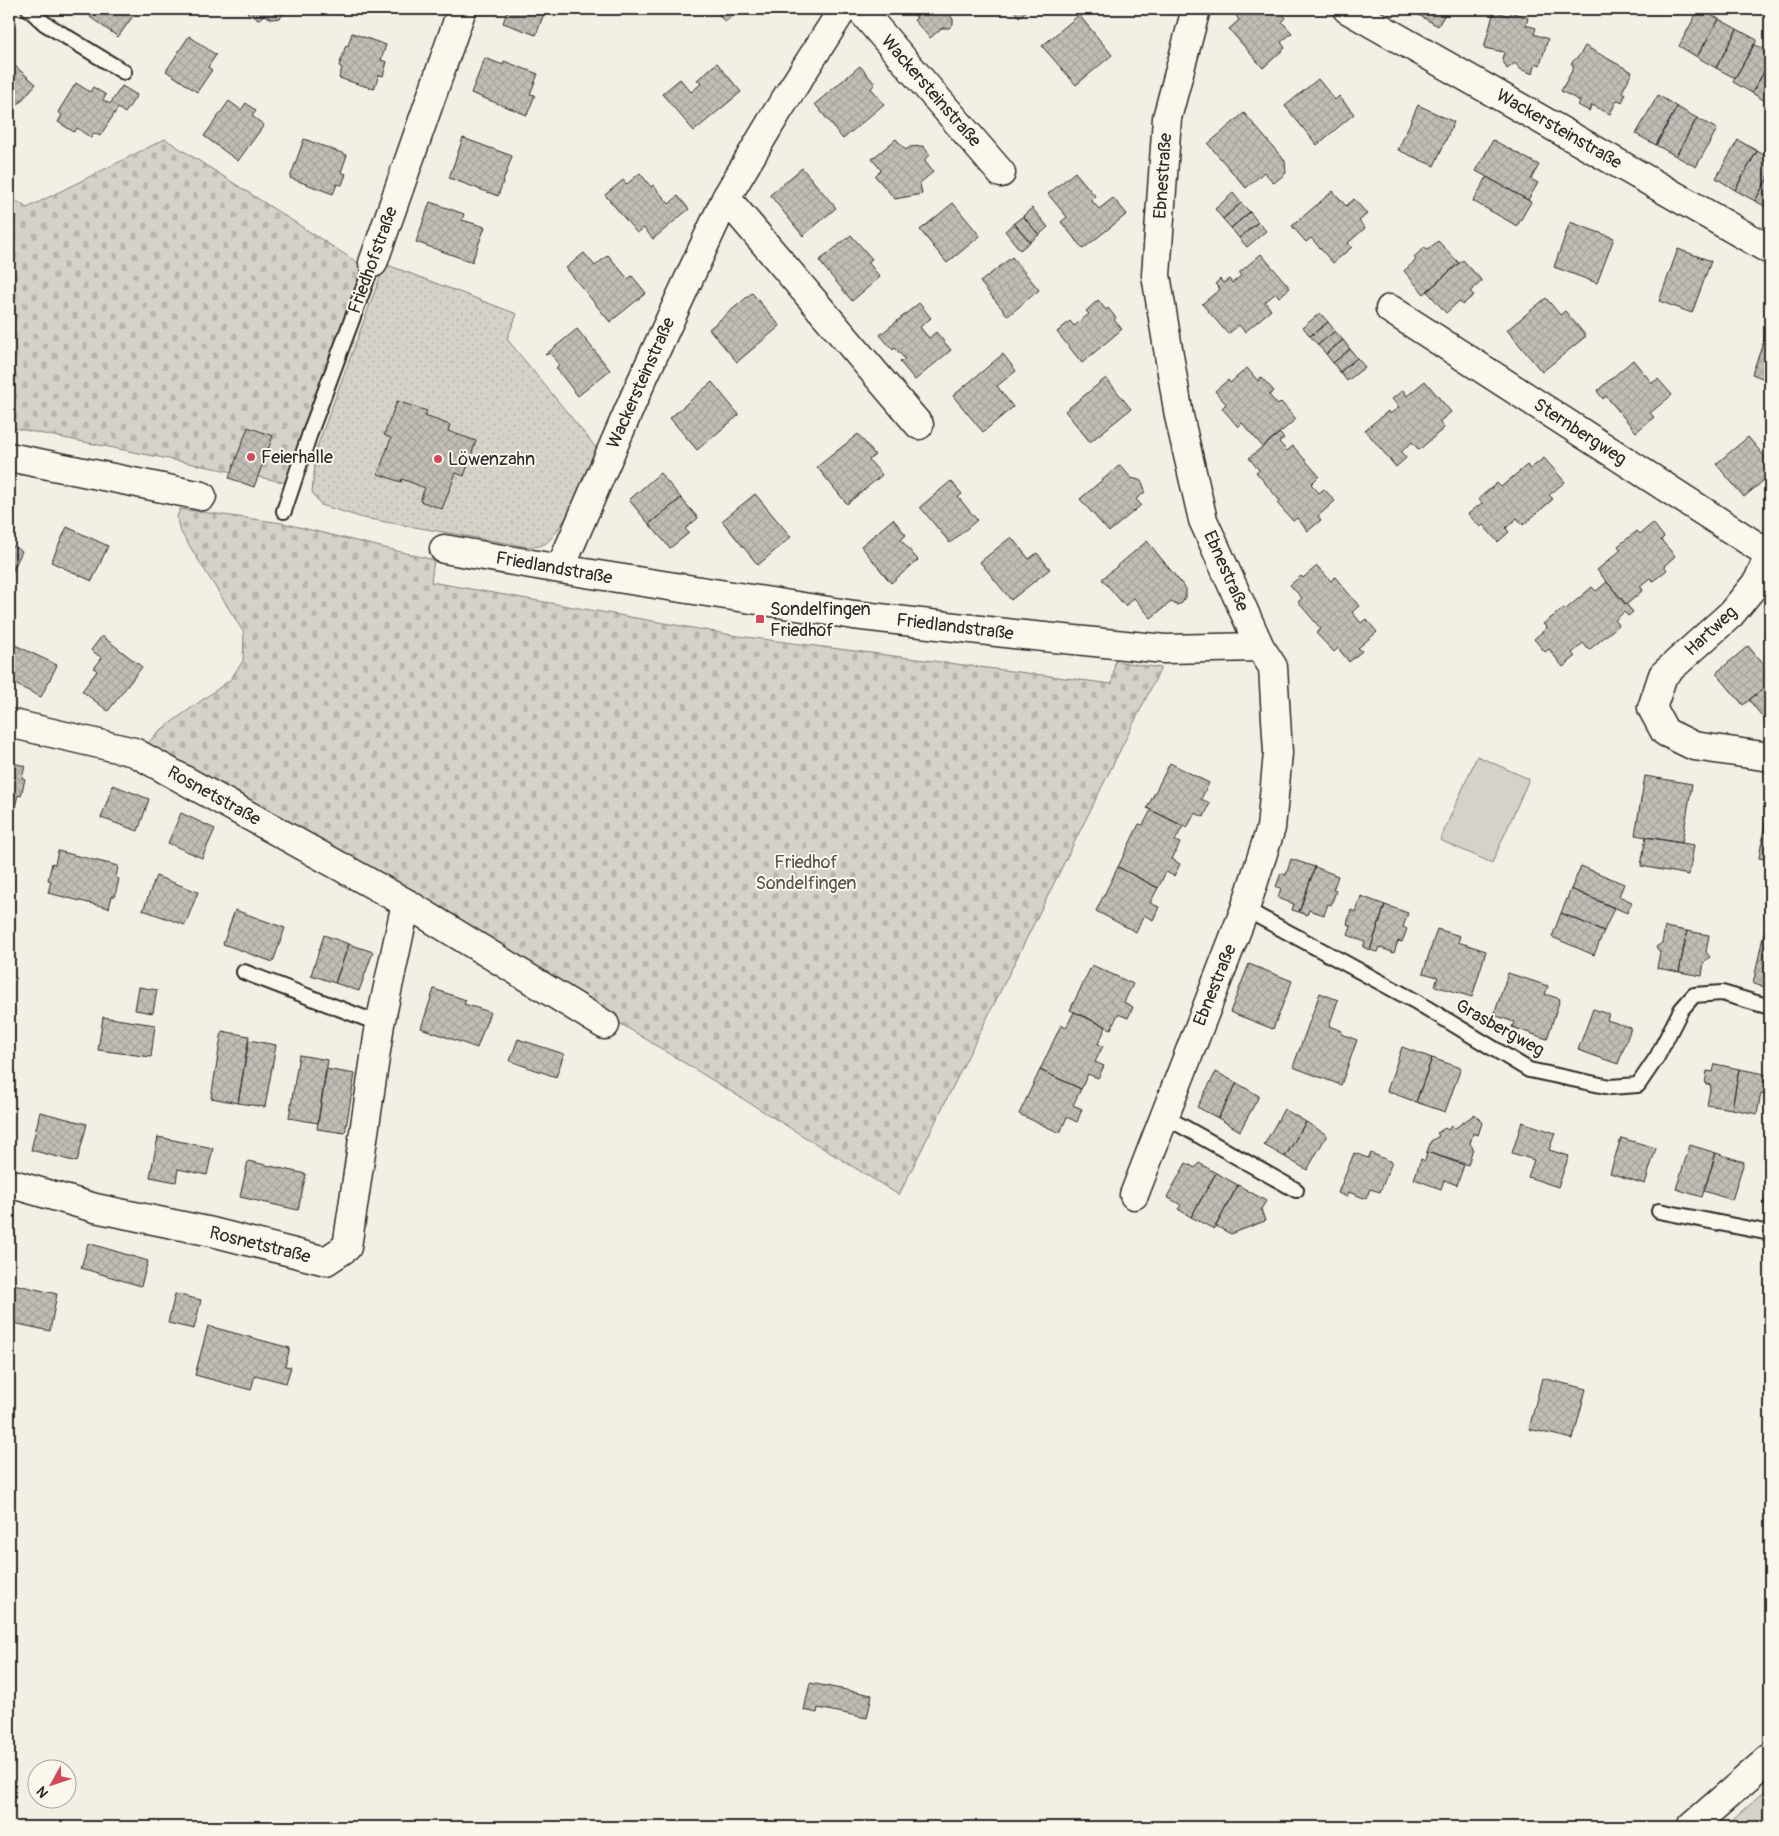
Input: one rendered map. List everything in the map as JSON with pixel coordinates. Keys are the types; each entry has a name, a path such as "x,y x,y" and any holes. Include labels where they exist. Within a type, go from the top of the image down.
{"street":[{"name":"Friedhofstraße","path":"373,263 462,9"},
{"name":"Wackersteinstraße","path":"560,569 638,389 726,198 776,114 843,9"},
{"name":"Wackersteinstraße","path":"860,9 1001,174"},
{"name":"Ebnestraße","path":"1134,1195 1245,909 1271,828 1278,753 1273,667 1260,647 1203,520 1179,416 1156,275 1168,118 1196,9"},
{"name":"Wackersteinstraße","path":"1347,9 1770,250"},
{"path":"726,198 919,425"},
{"name":"Sternbergweg","path":"1390,309 1770,554"},
{"path":"9,457 202,496"},
{"name":"Friedlandstraße","path":"444,548 560,569 854,615 1014,634 1171,649 1260,647"},
{"name":"Hartweg","path":"1770,554 1758,581 1731,614 1663,675 1652,708 1665,732 1694,746 1770,758"},
{"name":"Rosnetstraße","path":"9,723 134,752 406,903 605,1025"},
{"name":"Rosnetstraße","path":"9,1183 95,1208 212,1232 326,1261 347,1247 380,1024 406,903"},
{"path":"1691,1827 1770,1758"}],"lane":[{"path":"29,9 44,23 124,72"},
{"name":"Friedhofstraße","path":"284,511 312,427 373,263"},
{"name":"Grasbergweg","path":"1245,909 1415,1001 1529,1070 1610,1087 1638,1085 1657,1057 1681,1010 1694,995 1722,993 1770,1007"},
{"path":"244,972 380,1024"},
{"path":"1164,1116 1296,1190"},
{"path":"1658,1211 1770,1233"}],"green space":[{"path":"165,139 366,268 293,484 9,427 9,196 27,208"},
{"path":"385,264 517,314 507,339 598,450 569,513 554,535 543,545 535,547 523,546 363,518 321,505 312,492 317,447"},
{"name":"Friedhof Sondelfingen","path":"180,509 282,523 434,560 431,582 738,636 1112,684 1115,661 1161,668 899,1195 410,894 148,743 158,732 230,680 243,661 244,633 179,529 177,517"},
{"path":"1477,756 1529,779 1492,863 1440,840"},
{"path":"1770,1787 1770,1827 1725,1827"}],"building":[{"path":"95,9 138,9 118,37 90,17"},
{"path":"246,9 285,9 284,14 280,18 272,19 264,15 259,19 249,15"},
{"path":"508,9 552,9 551,13 545,11 536,35 503,23"},
{"path":"714,9 741,9 725,22"},
{"path":"909,9 952,9 948,13 953,19 953,24 949,28 942,28 930,38 914,20 917,18"},
{"path":"1012,9 1029,9 1019,17"},
{"path":"1240,9 1278,9 1286,18 1282,22 1292,33 1281,42 1285,48 1263,68 1229,29 1239,20 1235,14"},
{"path":"1408,9 1448,9 1438,26"},
{"path":"1699,9 1719,19 1697,57 1679,46"},
{"path":"1494,11 1509,16 1511,12 1528,18 1526,25 1536,28 1534,34 1548,39 1540,65 1536,63 1533,74 1520,69 1515,63 1507,69 1502,59 1504,52 1484,48"},
{"path":"1079,15 1112,55 1076,85 1042,46"},
{"path":"1719,19 1737,29 1716,68 1697,57"},
{"path":"1737,29 1757,40 1735,78 1716,68"},
{"path":"352,33 386,45 381,60 387,62 383,76 379,75 374,89 339,78 342,68 339,66"},
{"path":"189,36 216,55 208,67 212,70 197,92 166,71"},
{"path":"1754,44 1770,53 1770,61 1752,93 1733,82"},
{"path":"1585,46 1632,72 1622,92 1626,94 1622,102 1617,100 1610,114 1592,105 1589,111 1578,105 1580,101 1561,91 1574,67 1571,63 1580,55"},
{"path":"485,58 503,65 504,61 538,74 530,94 535,95 527,115 471,93"},
{"path":"9,61 36,84 9,115"},
{"path":"1770,61 1770,104 1752,93"},
{"path":"717,63 741,92 694,131 662,94 680,79 691,92 701,84 697,80"},
{"path":"860,66 875,84 871,88 884,104 843,139 815,104"},
{"path":"1318,79 1335,100 1339,96 1354,114 1317,145 1285,106"},
{"path":"76,83 90,92 93,87 106,95 103,100 110,104 122,86 137,95 125,113 118,108 100,136 94,133 91,138 77,128 74,132 58,122 62,115 58,112"},
{"path":"1658,95 1677,107 1656,145 1636,134"},
{"path":"229,101 241,110 246,103 256,111 252,116 264,125 238,161 204,136"},
{"path":"1418,105 1454,122 1434,166 1398,150"},
{"path":"1677,107 1697,118 1676,156 1656,145"},
{"path":"1244,113 1285,161 1286,173 1274,183 1264,172 1246,188 1208,144"},
{"path":"1697,118 1717,129 1696,167 1676,156"},
{"path":"463,138 512,156 498,196 449,178"},
{"path":"304,139 347,155 341,172 346,174 342,185 337,184 333,194 290,178"},
{"path":"896,139 906,150 910,147 923,146 930,155 924,160 933,172 920,183 922,194 895,199 875,176 881,170 872,159"},
{"path":"1493,140 1539,165 1531,179 1538,183 1528,200 1476,171"},
{"path":"1738,140 1757,151 1735,190 1716,178"},
{"path":"1757,151 1770,159 1770,174 1755,201 1735,190"},
{"path":"802,168 836,208 803,236 770,195"},
{"path":"1075,172 1095,196 1091,200 1099,209 1113,198 1127,214 1083,249 1061,222 1067,217 1048,194"},
{"path":"640,173 651,187 653,185 669,204 678,196 689,209 653,239 644,228 637,233 605,195 623,180 627,184"},
{"path":"1770,174 1770,209 1755,201"},
{"path":"1487,177 1531,202 1517,226 1473,201"},
{"path":"1333,191 1346,206 1354,199 1367,214 1359,221 1365,228 1348,243 1352,247 1333,263 1311,238 1306,242 1292,226"},
{"path":"1233,193 1241,203 1223,219 1215,209"},
{"path":"430,202 464,214 462,220 485,227 472,262 416,242"},
{"path":"953,203 980,236 947,263 920,230"},
{"path":"1241,203 1250,212 1231,228 1223,219"},
{"path":"1032,208 1048,227 1039,235 1023,216"},
{"path":"1250,212 1258,222 1239,238 1231,228"},
{"path":"1023,216 1039,235 1030,242 1014,223"},
{"path":"1258,222 1266,231 1247,247 1239,238"},
{"path":"1570,222 1614,238 1597,283 1554,267"},
{"path":"1014,223 1030,242 1020,250 1005,231"},
{"path":"851,235 872,259 868,262 880,277 852,301 819,261"},
{"path":"1438,241 1459,263 1424,294 1404,271 1416,260 1414,257 1425,247 1427,250"},
{"path":"1678,249 1711,261 1692,313 1659,301"},
{"path":"584,253 595,266 608,255 628,279 632,276 646,293 610,322 566,268"},
{"path":"1261,254 1290,288 1279,297 1276,293 1265,302 1271,310 1245,332 1239,325 1228,334 1202,304 1220,289 1215,284 1220,279 1223,283 1229,279 1232,283 1241,276 1239,273"},
{"path":"1012,257 1039,290 1008,316 980,282"},
{"path":"1463,260 1482,281 1470,292 1474,295 1462,305 1459,301 1446,313 1427,291"},
{"path":"752,293 780,326 737,362 709,329"},
{"path":"1546,298 1560,315 1565,311 1586,336 1542,372 1507,330"},
{"path":"1098,300 1106,310 1108,308 1116,318 1114,320 1122,329 1082,363 1057,332 1070,321 1074,326 1089,314 1086,311"},
{"path":"919,303 931,318 920,327 929,338 936,332 951,350 915,380 900,362 905,359 895,348 893,350 880,335"},
{"path":"1320,313 1328,322 1310,336 1303,327"},
{"path":"1328,322 1335,331 1318,345 1310,336"},
{"path":"577,329 610,370 578,396 556,368 559,365 550,353 545,355"},
{"path":"1335,331 1343,340 1326,354 1318,345"},
{"path":"1765,338 1770,340 1770,381 1752,374"},
{"path":"1343,340 1350,349 1333,363 1326,354"},
{"path":"1350,349 1357,358 1340,372 1333,363"},
{"path":"1003,354 1016,371 997,386 1013,407 983,432 953,396"},
{"path":"1357,358 1365,367 1347,381 1340,372"},
{"path":"1633,360 1652,383 1658,379 1672,395 1650,413 1654,417 1636,432 1606,396 1603,399 1597,391"},
{"path":"1247,368 1258,381 1261,377 1274,391 1269,395 1278,405 1281,402 1296,419 1263,447 1242,423 1238,427 1222,408 1226,404 1215,391 1228,380 1230,383"},
{"path":"1106,378 1131,409 1090,442 1065,411"},
{"path":"1425,381 1451,412 1439,422 1444,428 1419,450 1412,442 1401,452 1406,458 1396,467 1365,430 1388,411 1390,414 1399,407 1392,399 1403,390 1407,396"},
{"path":"712,382 739,415 697,450 670,418"},
{"path":"397,401 427,411 425,416 450,425 448,431 476,441 464,476 456,473 442,509 420,501 425,488 402,479 401,482 378,474 391,438 384,435"},
{"name":"Feierhalle","path":"248,427 273,436 254,487 229,478"},
{"path":"1279,433 1284,438 1279,442 1287,451 1293,446 1319,476 1311,484 1319,493 1324,489 1335,501 1318,516 1321,520 1308,531 1297,518 1293,521 1277,503 1280,501 1256,472 1259,470 1249,458"},
{"path":"858,434 875,455 869,460 882,475 847,504 817,467"},
{"path":"1748,437 1770,463 1770,475 1744,497 1716,464"},
{"path":"1544,458 1565,482 1549,495 1553,499 1523,525 1517,518 1506,528 1509,532 1498,542 1483,525 1480,527 1468,514 1482,503 1478,499 1497,483 1501,487 1527,465 1530,469"},
{"path":"1120,465 1131,478 1142,482 1145,490 1136,499 1141,505 1109,532 1080,499"},
{"path":"660,473 681,498 649,524 629,500"},
{"path":"951,481 962,494 958,497 977,520 950,543 920,507"},
{"path":"755,494 791,537 758,565 722,521"},
{"path":"681,498 698,518 685,529 689,533 670,548 649,524"},
{"path":"893,519 906,535 901,540 918,560 891,583 861,546"},
{"path":"1653,523 1664,537 1661,540 1675,556 1664,566 1667,570 1653,581 1650,578 1640,586 1643,590 1626,605 1597,570 1621,550 1618,546 1637,531 1640,534"},
{"path":"67,527 108,546 92,581 51,562"},
{"path":"1011,537 1029,559 1037,553 1050,569 1011,600 980,562"},
{"path":"1147,541 1186,589 1186,596 1182,603 1177,605 1171,602 1151,618 1134,598 1125,606 1102,579"},
{"path":"9,544 22,551 9,579"},
{"path":"1317,566 1331,581 1335,577 1359,606 1352,612 1361,623 1366,619 1377,632 1358,648 1362,651 1349,662 1338,648 1334,652 1316,633 1321,629 1298,602 1302,598 1290,585 1301,576 1303,578"},
{"path":"1607,582 1633,612 1628,616 1624,612 1615,620 1619,625 1589,650 1583,643 1572,653 1575,657 1563,667 1549,649 1545,652 1534,639 1547,628 1543,624 1564,608 1565,610 1592,587 1596,591"},
{"path":"102,636 142,667 108,711 82,691 97,671 94,668 102,658 91,650"},
{"path":"13,644 57,665 41,697 9,681 9,653"},
{"path":"1748,646 1770,672 1770,683 1743,705 1716,673"},
{"path":"1770,683 1770,726 1749,700"},
{"path":"9,762 25,766 22,778 25,779 21,796 18,795 15,807 9,806"},
{"path":"1170,763 1209,783 1201,799 1210,803 1204,817 1195,813 1187,828 1147,808"},
{"path":"1645,776 1692,784 1682,843 1635,835"},
{"path":"113,785 149,799 138,831 101,818"},
{"path":"1770,799 1770,860 1759,858"},
{"path":"1151,810 1183,826 1175,841 1180,843 1172,859 1180,864 1174,876 1166,872 1158,888 1118,867 1139,824 1143,825"},
{"path":"181,813 215,829 202,858 168,843"},
{"path":"1646,837 1694,845 1689,875 1641,866"},
{"path":"58,851 118,866 116,878 119,879 115,896 112,896 109,908 48,893 51,881 48,880 52,863 55,864"},
{"path":"1291,859 1315,867 1299,912 1292,910 1294,904 1278,898 1281,888 1276,887 1281,873 1286,875"},
{"path":"1770,860 1770,891 1765,890"},
{"path":"1581,866 1624,884 1619,896 1632,902 1627,913 1571,889"},
{"path":"1118,867 1158,888 1150,903 1159,907 1153,920 1144,915 1136,932 1096,911"},
{"path":"1315,867 1338,876 1333,890 1336,891 1331,905 1328,904 1324,915 1309,910 1307,915 1299,912"},
{"path":"156,876 198,892 185,925 143,910"},
{"path":"1571,889 1614,908 1604,931 1561,913"},
{"path":"1361,896 1385,905 1370,950 1363,947 1365,942 1348,935 1351,926 1347,924 1351,910 1356,912"},
{"path":"1385,905 1408,913 1403,927 1407,929 1402,942 1398,941 1394,953 1379,947 1377,952 1370,950"},
{"path":"235,910 285,928 273,962 223,944"},
{"path":"1561,913 1604,931 1594,955 1552,937"},
{"path":"1665,927 1687,931 1679,972 1657,968 1660,952 1656,947 1662,943"},
{"path":"1437,929 1460,936 1458,942 1486,951 1472,997 1435,986 1438,977 1423,973"},
{"path":"1687,931 1709,935 1706,952 1710,957 1704,962 1702,976 1679,972"},
{"path":"1764,932 1770,933 1770,988 1753,984"},
{"path":"324,935 349,944 335,983 311,975"},
{"path":"349,944 373,952 359,991 335,983"},
{"path":"1249,964 1292,981 1273,1029 1230,1012"},
{"path":"1092,965 1133,984 1124,1002 1133,1007 1128,1018 1118,1014 1111,1029 1070,1010"},
{"path":"1508,973 1548,986 1545,994 1560,999 1547,1039 1512,1027 1514,1022 1494,1015"},
{"path":"139,987 157,990 153,1013 135,1010"},
{"path":"434,989 466,1000 464,1004 490,1012 477,1048 421,1028"},
{"path":"1320,993 1338,1000 1329,1026 1342,1031 1341,1034 1357,1040 1341,1085 1293,1067"},
{"path":"1593,1009 1609,1014 1607,1020 1631,1028 1618,1064 1578,1050"},
{"path":"1074,1012 1106,1027 1098,1044 1103,1046 1095,1062 1104,1066 1098,1078 1088,1074 1081,1089 1040,1070 1061,1025 1066,1028"},
{"path":"103,1017 155,1025 151,1057 98,1050"},
{"path":"222,1031 249,1036 238,1103 211,1098"},
{"path":"518,1039 564,1054 556,1077 510,1061"},
{"path":"249,1040 276,1045 265,1107 238,1103"},
{"path":"1402,1047 1432,1058 1416,1102 1387,1091"},
{"path":"299,1055 328,1060 318,1123 289,1118"},
{"path":"1432,1058 1461,1068 1445,1112 1416,1102"},
{"path":"1715,1064 1739,1069 1732,1109 1707,1105 1711,1085 1705,1084 1707,1071 1713,1072"},
{"path":"326,1069 355,1074 345,1133 317,1129"},
{"path":"1739,1069 1765,1074 1763,1081 1768,1082 1766,1094 1761,1093 1757,1114 1732,1109"},
{"path":"1040,1070 1081,1089 1073,1105 1082,1109 1077,1122 1067,1117 1060,1133 1019,1114"},
{"path":"1216,1072 1237,1083 1218,1118 1197,1107"},
{"path":"1237,1083 1259,1096 1240,1131 1218,1118"},
{"path":"1284,1109 1306,1122 1285,1157 1264,1145"},
{"path":"40,1112 87,1124 77,1162 31,1150"},
{"path":"1475,1114 1482,1123 1478,1135 1473,1133 1470,1144 1473,1148 1468,1165 1427,1152 1431,1141 1439,1136 1437,1133 1445,1128 1447,1130 1452,1126 1454,1129"},
{"path":"1306,1122 1327,1135 1307,1170 1285,1157"},
{"path":"1522,1122 1555,1133 1549,1150 1569,1156 1558,1187 1528,1177 1534,1160 1512,1153"},
{"path":"158,1137 213,1148 207,1175 178,1169 176,1182 150,1177"},
{"path":"1621,1138 1656,1148 1645,1184 1610,1173"},
{"path":"1690,1145 1716,1153 1702,1197 1676,1189"},
{"path":"1427,1152 1464,1165 1457,1185 1444,1180 1441,1189 1414,1179 1421,1159 1425,1161"},
{"path":"1354,1153 1368,1158 1371,1153 1392,1162 1380,1192 1370,1189 1366,1199 1349,1192 1347,1197 1338,1193"},
{"path":"1716,1153 1744,1162 1732,1200 1704,1191"},
{"path":"248,1161 306,1174 298,1210 240,1197"},
{"path":"1186,1163 1195,1168 1199,1163 1216,1173 1191,1217 1178,1209 1181,1205 1167,1197"},
{"path":"1216,1173 1238,1185 1214,1229 1191,1217"},
{"path":"1770,1182 1770,1207 1763,1205"},
{"path":"1238,1185 1266,1201 1261,1209 1265,1221 1231,1234 1216,1226"},
{"path":"88,1243 148,1261 141,1286 81,1268"},
{"path":"9,1283 57,1294 50,1331 9,1322"},
{"path":"175,1294 201,1300 194,1329 168,1323"},
{"path":"208,1326 290,1348 285,1366 291,1367 286,1383 255,1375 251,1390 195,1375"},
{"path":"1542,1378 1586,1389 1573,1439 1529,1429"},
{"path":"810,1683 872,1695 867,1718 818,1708 817,1713 804,1710"}],"place":[{"name":"Feierhalle","path":"251,457"},
{"name":"Löwenzahn","path":"438,459"},
{"name":"Sondelfingen Friedhof","path":"760,619"}]}
